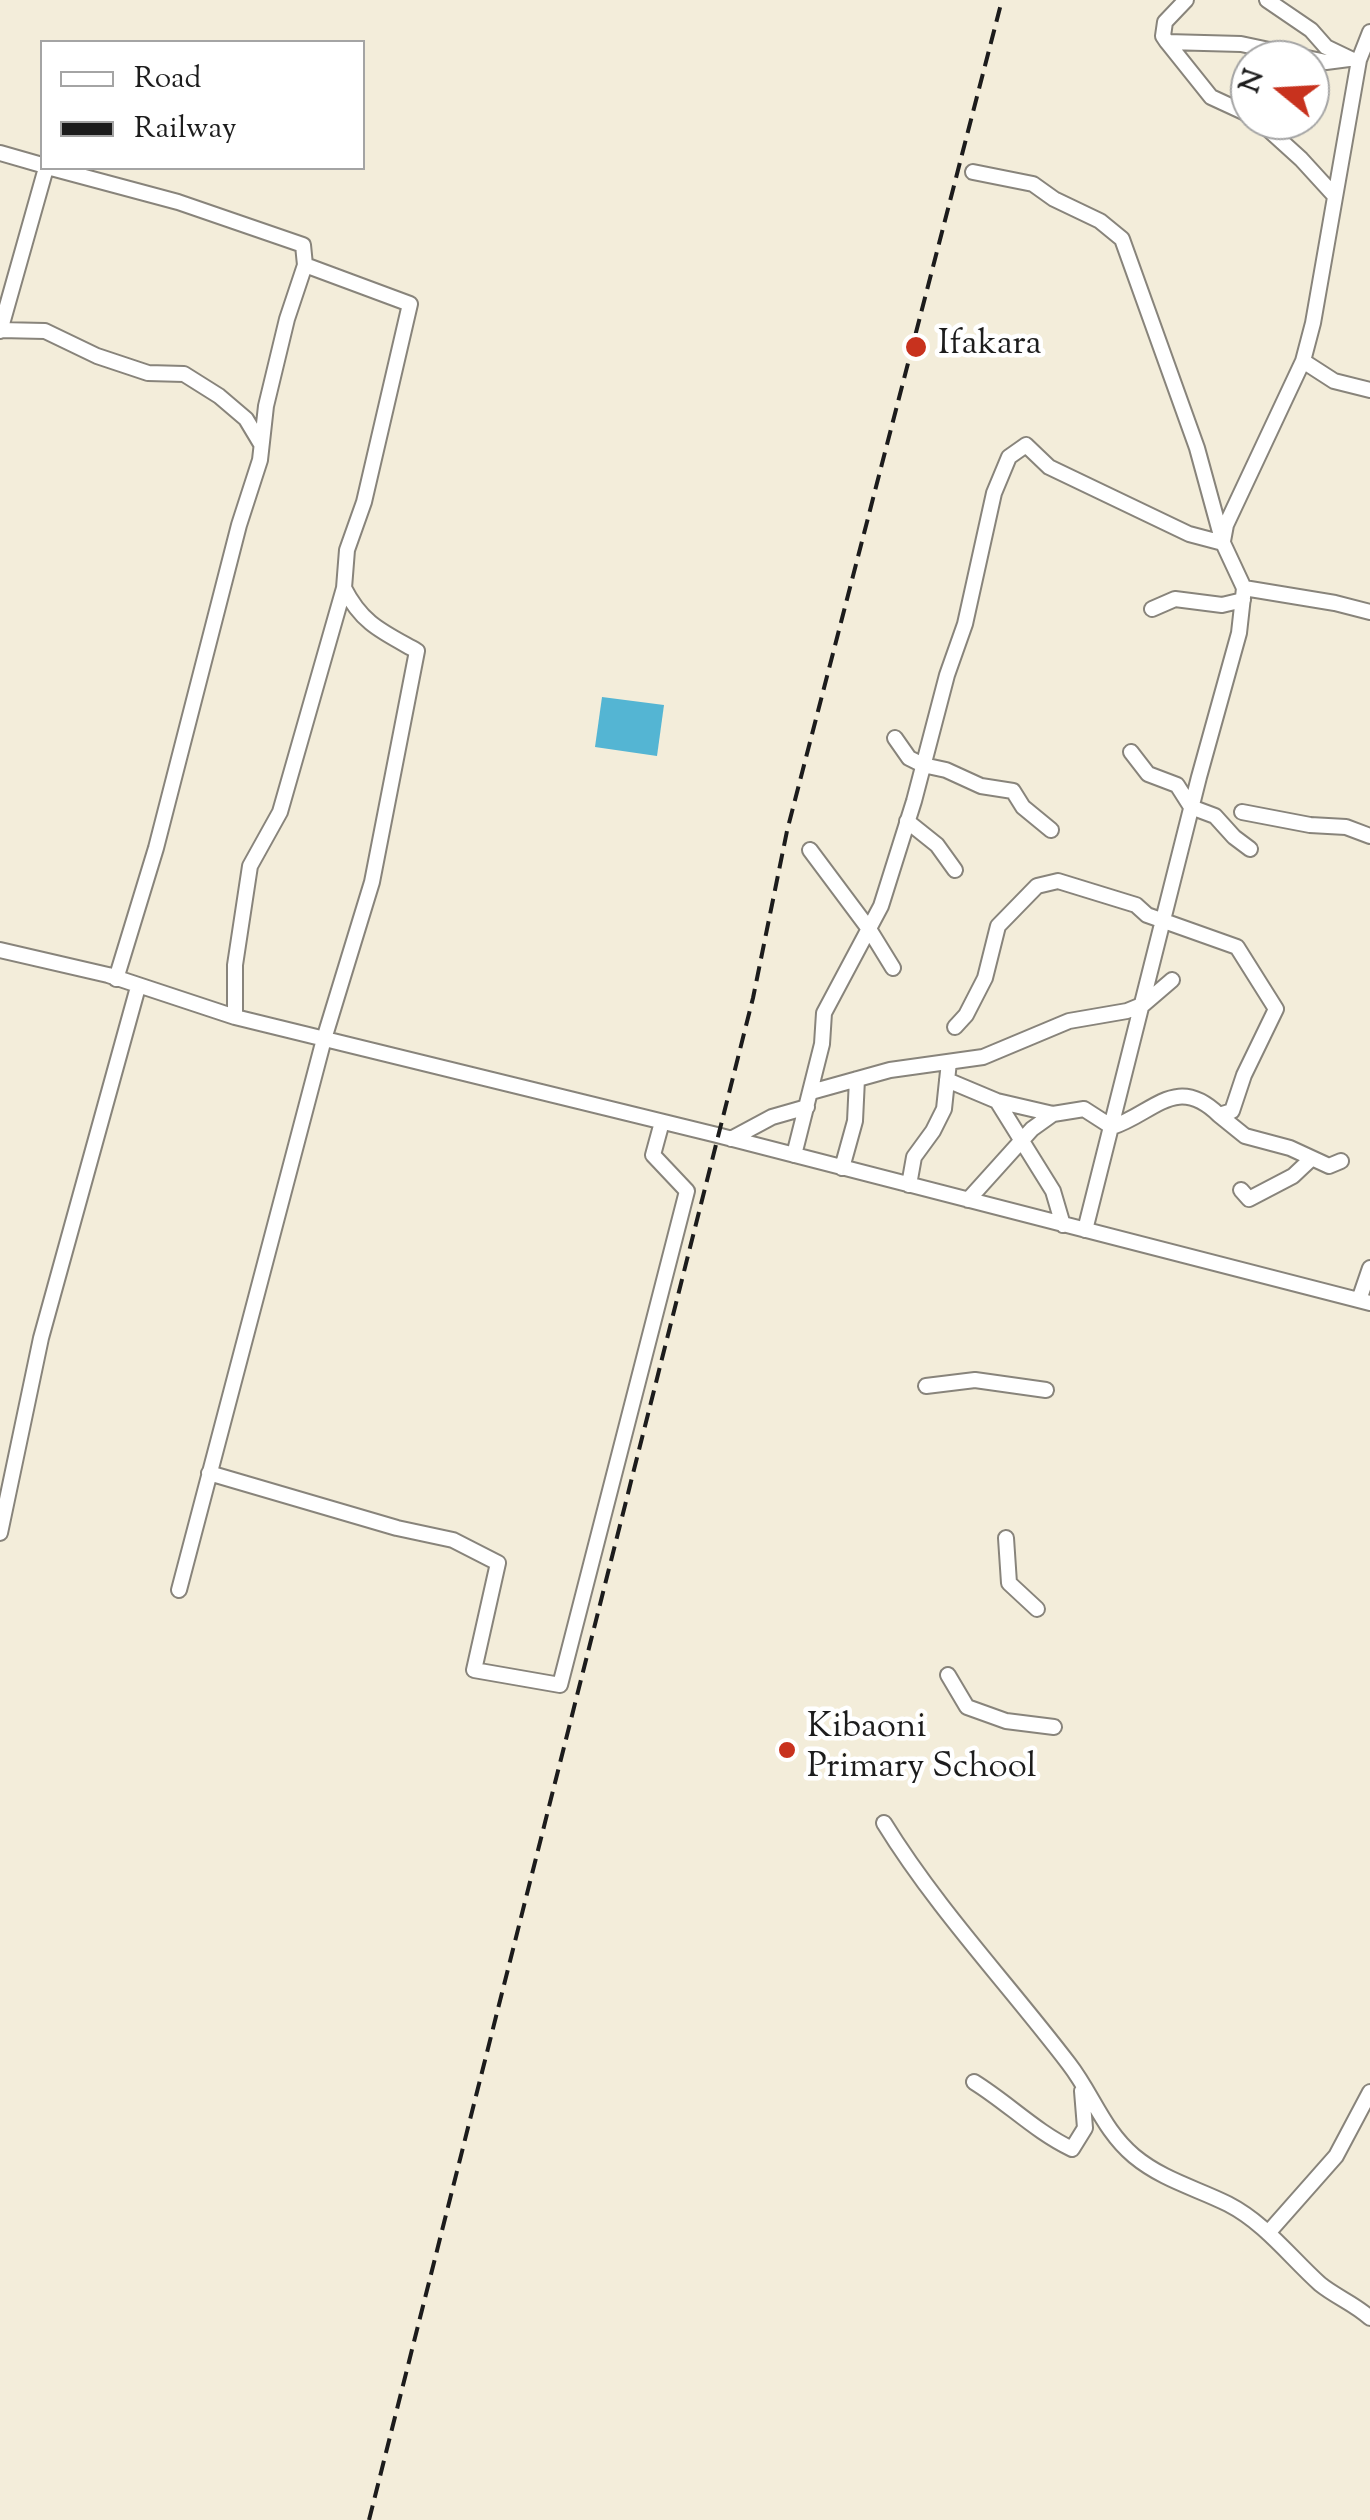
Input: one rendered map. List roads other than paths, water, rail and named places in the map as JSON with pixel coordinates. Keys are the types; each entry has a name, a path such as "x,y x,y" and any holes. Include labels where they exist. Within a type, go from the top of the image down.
{"street":[{"path":"1186,0 1165,22 1163,36 1212,97 1230,106"},
{"path":"1267,0 1311,30 1326,47 1354,59"},
{"path":"1223,543 1226,525 1303,361 1313,324 1354,59 1370,32"},
{"path":"1167,42 1241,44 1326,62 1354,59"},
{"path":"1280,140 1333,194"},
{"path":"0,153 40,165"},
{"path":"46,170 0,330 45,331 96,356 148,373 184,374 246,419 262,444"},
{"path":"58,170 178,202 303,245 305,264 287,318 266,406 260,460 239,525 156,848 116,980"},
{"path":"974,172 1033,184 1100,221 1122,239 1197,448 1223,543 1244,594 1239,633 1085,1230"},
{"path":"235,1017 235,965 250,866 280,812 344,588 347,550 364,502 410,304 305,264"},
{"path":"1303,361 1334,380 1370,390"},
{"path":"794,1155 822,1044 824,1013 881,906 946,675 965,624 994,494 1009,457 1026,446 1049,467 1189,534 1223,543"},
{"path":"179,1590 324,1039 372,882 417,651 370,624 354,609 344,588"},
{"path":"1152,609 1175,599 1222,605 1244,594 1335,602 1370,612"},
{"path":"895,738 909,758 923,765 946,770 982,786 1013,791 1023,807 1051,830"},
{"path":"1131,752 1148,774 1178,785 1192,807 1215,816 1250,849"},
{"path":"1242,812 1310,825 1346,827 1370,836"},
{"path":"907,821 937,844 955,870"},
{"path":"810,850 893,968"},
{"path":"955,1026 966,1015 985,978 998,926 1037,886 1058,881 1136,905 1164,922 1236,948 1276,1009 1244,1075 1232,1111 1219,1115"},
{"path":"0,950 108,975 235,1017 731,1139 1365,1302 1370,1268"},
{"path":"731,1139 857,1079 890,1070 983,1057 1069,1021 1127,1011 1144,1004 1172,980"},
{"path":"0,1533 41,1338 138,986"},
{"path":"910,1185 914,1157 933,1132 944,1108 949,1062"},
{"path":"842,1168 855,1121 857,1079"},
{"path":"946,1080 997,1101 1053,1114 1084,1109 1112,1127"},
{"path":"1112,1127 1129,1121 1156,1102 1179,1095 1200,1101 1246,1136 1290,1148 1329,1166 1341,1161"},
{"path":"997,1101 1052,1192 1063,1225"},
{"path":"968,1200 1020,1141 1053,1114"},
{"path":"209,1473 397,1528 453,1540 498,1563 474,1670 560,1685 687,1191 654,1154 662,1122"},
{"path":"1241,1190 1249,1200 1294,1176 1310,1160"},
{"path":"926,1386 975,1380 1046,1390"},
{"path":"1006,1538 1009,1584 1037,1608"},
{"path":"948,1675 967,1707 1006,1720 1054,1727"},
{"path":"884,1822 918,1873 1073,2068 1108,2131 1165,2178 1230,2205 1268,2233 1322,2285 1370,2318"},
{"path":"974,2082 1008,2103 1051,2139 1072,2149 1085,2128 1081,2085"},
{"path":"1268,2233 1336,2156 1370,2092"}],"water":[{"path":"602,697 664,705 657,756 595,747"}],"railway":[{"path":"369,2520 753,998 787,831 1002,0"}],"place":[{"name":"Ifakara","path":"916,347"},
{"name":"Kibaoni Primary School","path":"787,1750"}]}
